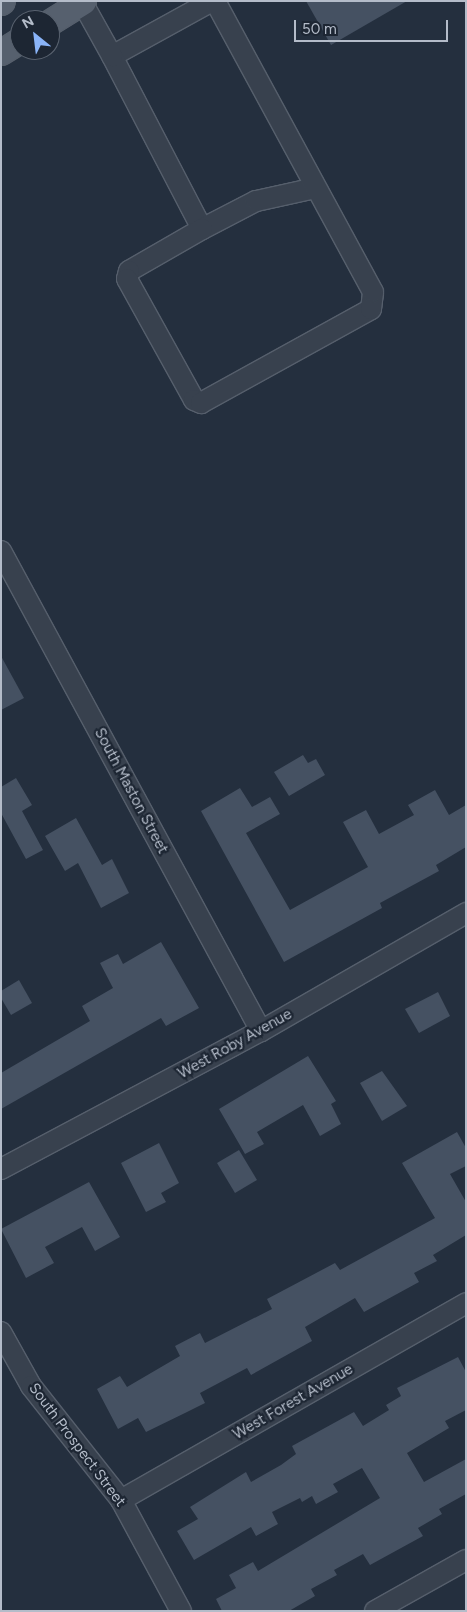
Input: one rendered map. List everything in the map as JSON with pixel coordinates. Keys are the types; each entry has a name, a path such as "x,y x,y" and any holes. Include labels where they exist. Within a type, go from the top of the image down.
{"main road":[{"path":"60,16 83,2"}],"street":[{"path":"112,56 213,1 373,292 371,309 201,403 194,400 127,278 129,271 202,229 256,201 315,188"},
{"path":"83,2 202,229"},
{"name":"South Maston Street","path":"1,552 261,1031"},
{"name":"West Roby Avenue","path":"1,1169 261,1031 466,913"},
{"name":"West Forest Avenue","path":"121,1500 466,1303"},
{"name":"South Prospect Street","path":"1,1332 31,1386 121,1500 181,1611"},
{"path":"376,1611 466,1560"}],"building":[{"path":"306,1 407,1 331,45"},
{"path":"1,656 24,698 1,710"},
{"path":"303,755 308,763 316,759 325,775 289,796 274,772"},
{"path":"16,778 32,805 22,811 43,850 26,859 1,813 1,787"},
{"path":"240,788 252,807 270,797 280,814 246,833 290,910 368,867 343,822 366,810 379,834 414,815 408,805 435,790 449,815 466,805 466,847 436,865 439,871 380,903 382,908 284,962 201,811"},
{"path":"76,818 102,865 112,859 129,893 101,908 78,863 65,871 45,836"},
{"path":"161,942 199,1008 166,1026 161,1018 1,1109 1,1073 90,1021 82,1006 113,988 100,963 118,954 123,964"},
{"path":"19,980 32,1003 11,1015 1,998 1,991"},
{"path":"438,992 450,1016 419,1033 405,1009"},
{"path":"308,1056 336,1101 331,1104 341,1124 320,1136 303,1105 257,1132 264,1144 245,1154 219,1109"},
{"path":"382,1071 407,1106 382,1121 360,1083"},
{"path":"457,1132 466,1148 466,1166 450,1174 466,1202 466,1235 433,1255 437,1261 414,1273 419,1282 364,1312 355,1298 305,1327 312,1341 251,1375 247,1368 200,1393 205,1403 185,1413 146,1432 138,1418 118,1429 97,1389 120,1376 127,1387 180,1356 175,1346 200,1333 205,1343 272,1309 267,1299 335,1263 340,1270 435,1218 402,1163"},
{"path":"159,1143 179,1183 161,1193 166,1202 146,1212 121,1163"},
{"path":"239,1150 257,1180 235,1193 217,1163"},
{"path":"89,1182 120,1237 95,1251 82,1227 45,1247 54,1263 26,1278 1,1229"},
{"path":"458,1357 466,1372 466,1410 445,1421 449,1428 407,1453 424,1482 466,1459 466,1494 439,1509 442,1514 418,1528 423,1536 370,1565 363,1554 334,1570 337,1575 311,1589 315,1596 289,1611 222,1611 216,1599 236,1588 229,1575 253,1562 258,1571 380,1498 362,1468 333,1484 338,1492 316,1504 312,1496 302,1502 300,1498 272,1512 278,1524 256,1536 251,1527 194,1560 177,1531 198,1519 190,1507 246,1472 251,1482 281,1465 296,1454 292,1446 354,1412 363,1426 389,1410 386,1405 401,1396 397,1388"}]}
